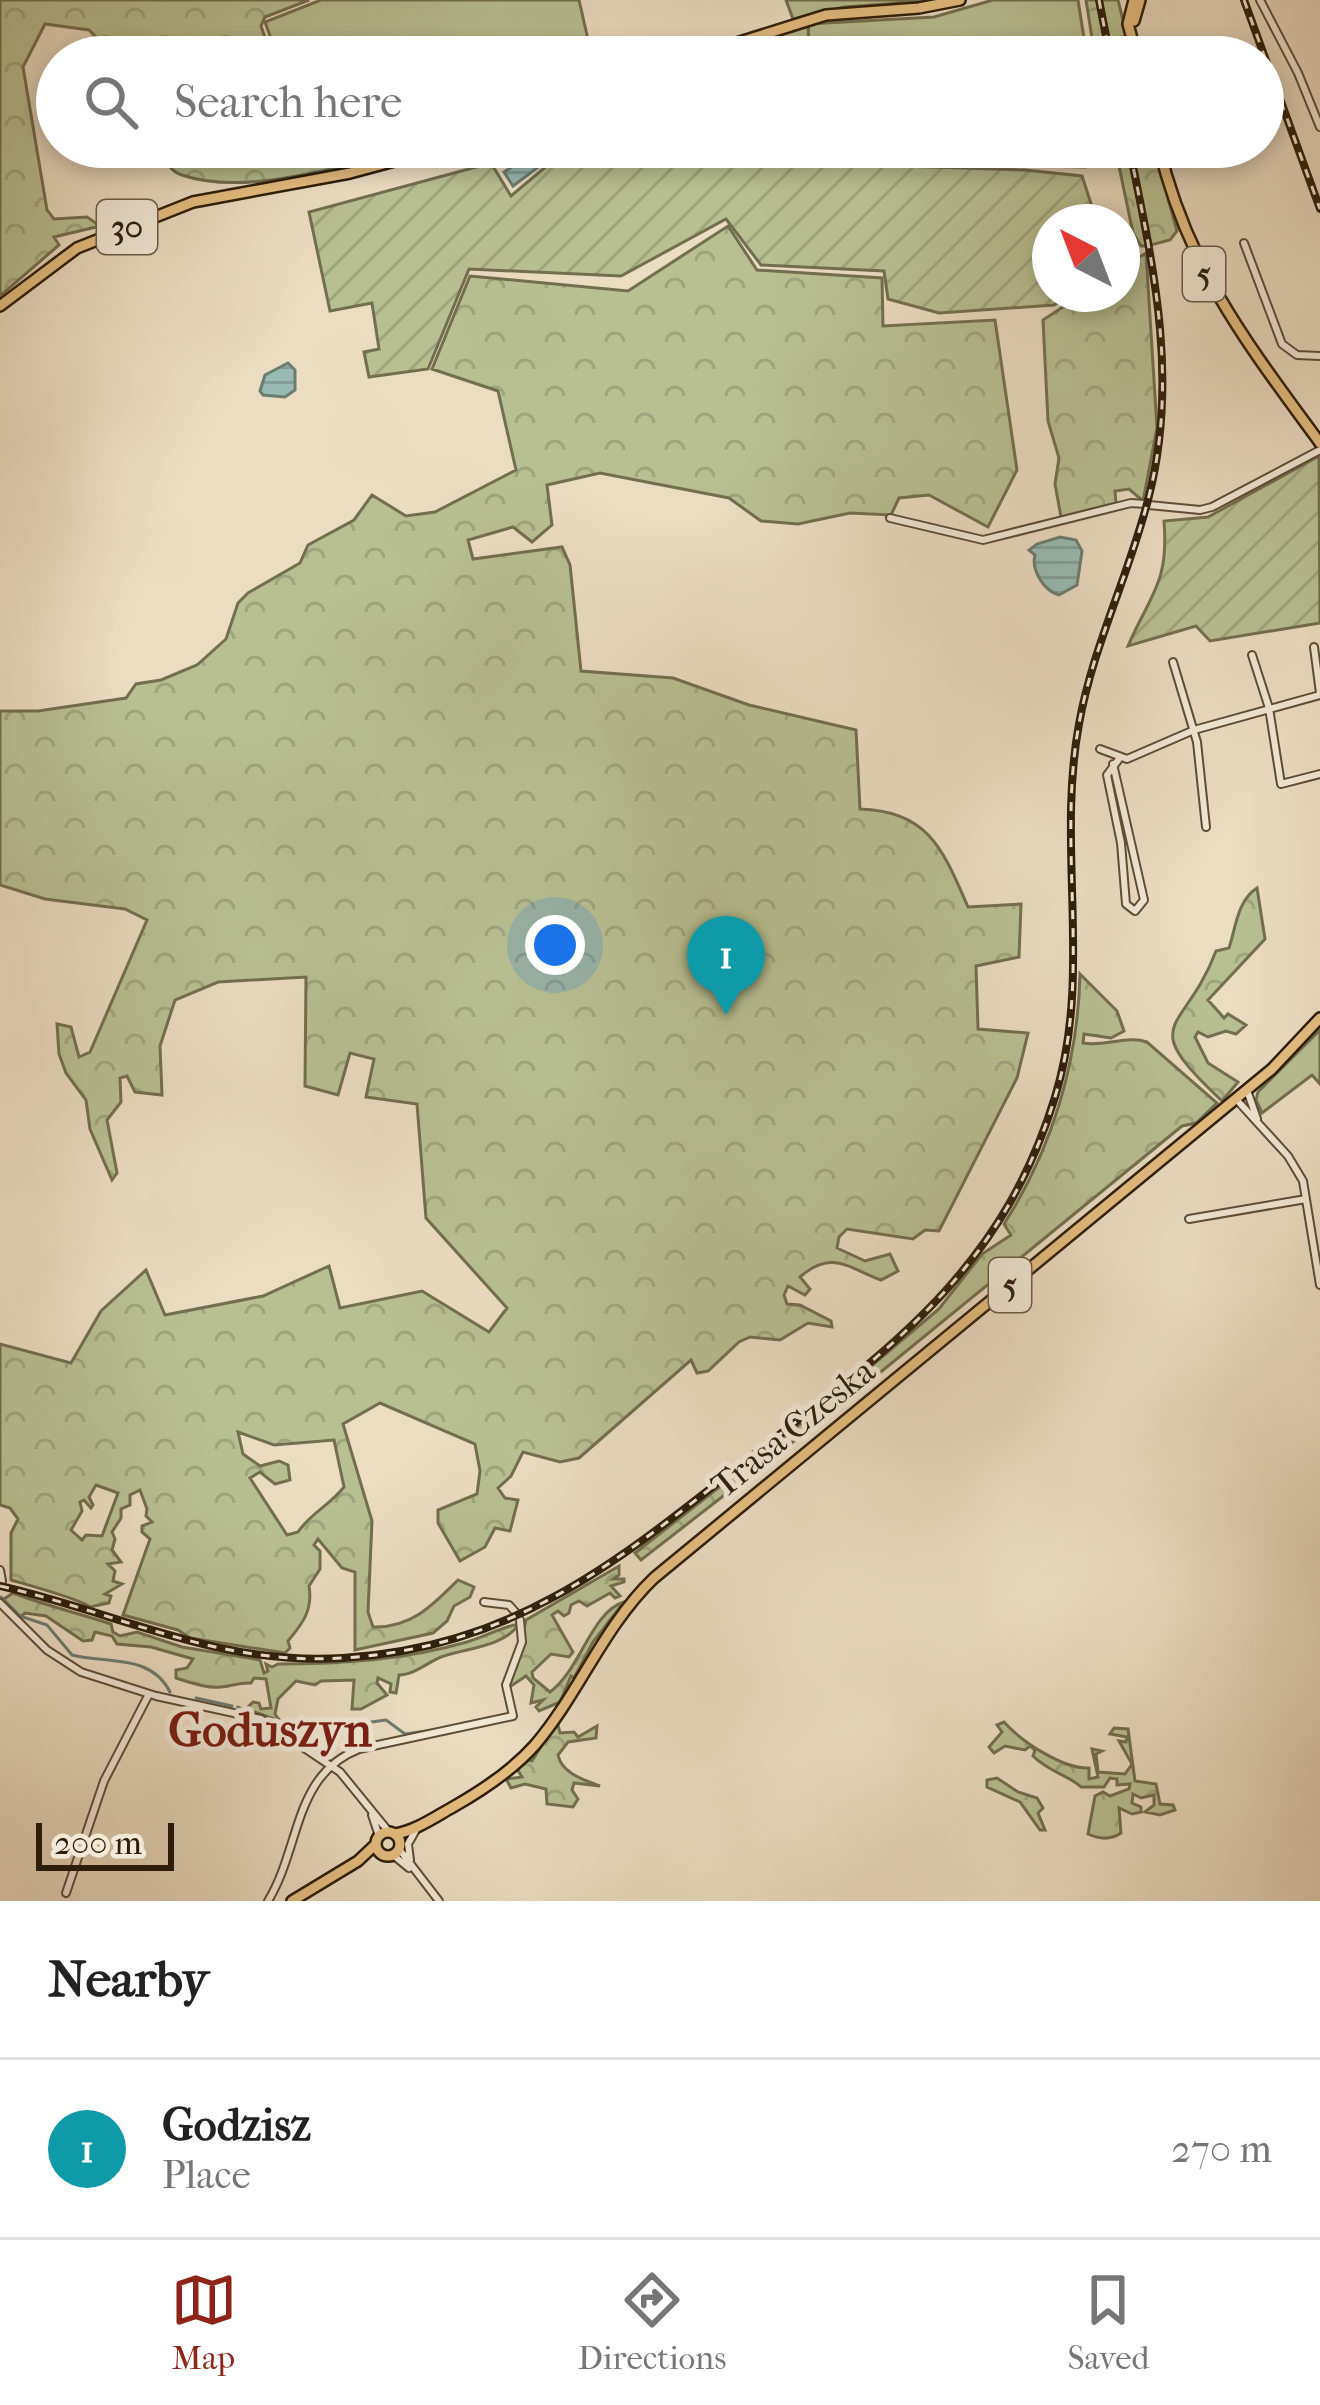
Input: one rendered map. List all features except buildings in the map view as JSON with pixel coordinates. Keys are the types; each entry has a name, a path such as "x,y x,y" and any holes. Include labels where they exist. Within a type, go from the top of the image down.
{"main road":[{"path":"759,36 826,15 931,7 960,0"},
{"path":"1132,36 1128,24 1137,0"},
{"name":"30","path":"0,306 77,248 184,205 369,168"},
{"name":"5","path":"1165,168 1180,220 1205,278 1320,446"},
{"name":"5","path":"1236,1099 1290,1052 1320,1018"},
{"name":"Trasa Czeska","path":"292,1901 490,1784 532,1748 607,1631 654,1578 1236,1099"}],"street":[{"path":"1260,0 1279,36"},
{"path":"1284,45 1315,104 1320,128"},
{"path":"1244,243 1282,344 1298,356 1320,356"},
{"path":"890,518 983,540 1131,503 1200,510 1320,446"},
{"path":"1100,749 1116,761 1144,899 1136,910 1126,906 1121,843 1107,775 1116,761 1194,730 1320,694 1314,647"},
{"path":"1252,655 1269,708 1281,784 1320,774"},
{"path":"1173,662 1194,730 1206,827"},
{"path":"1251,1087 1247,1096 1259,1122"},
{"path":"1236,1099 1251,1108"},
{"path":"1236,1099 1296,1166 1320,1285"},
{"path":"1189,1219 1306,1199"},
{"path":"0,1570 2,1581"},
{"path":"268,1901 284,1870 313,1784 331,1765 359,1749 513,1716 506,1685 521,1647 519,1617 509,1605 484,1602"},
{"path":"0,1603 66,1664 148,1694 254,1716 331,1765 368,1806 389,1843 429,1887"},
{"path":"66,1893 104,1781 148,1694"},
{"path":"418,1826 407,1847 418,1873"},
{"path":"389,1843 439,1901"}],"green space":[{"path":"0,0 309,0 265,17 261,26 265,36 95,36 89,30 45,24 23,67 36,168 40,168 47,210 54,219 87,217 100,226 54,237 59,245 0,296"},
{"path":"321,0 579,0 587,36 270,36 265,22"},
{"path":"786,0 943,0 844,7 793,19"},
{"path":"993,0 1078,0 1084,36 809,36 808,24 934,17"},
{"path":"1086,0 1097,0 1104,36 1092,36"},
{"path":"1101,0 1118,0 1127,36 1109,36"},
{"path":"808,25 809,36 773,36"},
{"path":"171,168 335,168 246,182 202,180"},
{"path":"472,168 494,168 511,196 544,168 1025,170 1082,176 1091,204 1032,204 1032,307 939,313 888,299 884,271 761,265 726,219 621,276 469,269 428,369 369,377 364,352 379,349 372,303 330,311 309,212"},
{"path":"1119,168 1131,168 1139,204 1127,204"},
{"path":"1135,168 1160,168 1177,231 1170,240 1151,245"},
{"path":"1140,211 1147,246 1140,244"},
{"path":"728,226 757,270 882,278 883,326 995,320 1017,470 988,527 929,495 899,498 891,515 850,513 798,524 761,521 729,498 600,473 547,485 552,525 532,542 513,527 468,540 473,559 562,547 570,565 581,671 673,678 749,705 856,730 860,809 883,811 918,826 941,851 968,907 1021,904 1019,957 976,966 978,1029 1028,1033 1017,1078 939,1231 925,1230 913,1239 847,1229 839,1237 837,1248 865,1261 890,1254 898,1271 881,1280 831,1262 811,1269 800,1277 810,1289 805,1295 788,1286 787,1304 800,1305 831,1321 832,1327 808,1323 780,1340 750,1337 708,1371 697,1373 691,1360 579,1458 560,1462 523,1452 511,1476 498,1488 505,1498 518,1500 510,1531 495,1528 485,1547 460,1561 438,1523 438,1510 477,1494 480,1471 475,1444 380,1403 343,1424 372,1521 368,1612 373,1627 410,1619 458,1580 474,1587 470,1597 454,1606 447,1621 433,1633 355,1650 355,1572 342,1568 318,1539 314,1545 320,1551 320,1569 309,1586 306,1616 285,1653 190,1638 178,1630 123,1615 150,1539 142,1532 142,1526 152,1522 140,1490 130,1495 130,1505 121,1509 112,1532 112,1550 121,1562 108,1564 115,1571 113,1581 122,1584 105,1594 111,1596 109,1603 90,1607 11,1580 11,1533 18,1519 10,1508 0,1505 0,1344 71,1363 101,1311 146,1270 165,1315 263,1296 329,1266 340,1308 422,1291 489,1332 507,1308 426,1218 417,1104 366,1097 374,1059 350,1053 338,1095 305,1086 306,977 218,982 175,1000 160,1046 162,1095 135,1092 127,1076 120,1078 121,1102 107,1120 117,1173 112,1180 90,1129 86,1100 59,1054 57,1024 71,1027 79,1057 90,1052 147,920 125,909 45,899 0,885 0,711 38,711 126,698 136,684 161,680 197,665 226,639 238,603 248,593 300,563 308,545 354,520 372,495 406,516 435,512 516,470 498,391 432,369 470,276 628,291","holes":["238,1432 274,1445 334,1440 344,1487 298,1532 287,1535 250,1478 260,1472 275,1484 290,1480 288,1465 279,1461 260,1466 243,1454","96,1485 118,1493 102,1536 86,1535 82,1540 71,1530 82,1511 80,1502 93,1505 89,1497"]},
{"path":"1146,253 1157,428 1143,501 1129,489 1115,491 1116,503 1061,517 1055,484 1059,458 1048,421 1043,320 1055,312 1140,312 1140,257"},
{"path":"1319,456 1320,623 1210,641 1196,626 1128,646 1161,574 1164,521 1208,517"},
{"path":"1257,888 1265,939 1208,1000 1224,1018 1228,1014 1246,1025 1236,1034 1226,1031 1208,1037 1198,1032 1195,1037 1208,1063 1238,1082 1222,1101 1179,1054 1174,1027 1216,951 1229,948 1241,907"},
{"path":"1080,974 1117,1011 1124,1031 1111,1038 1084,1034 1083,1043 1147,1042 1217,1103 1196,1123 1182,1126 844,1402 641,1560 635,1553 939,1309 982,1254 1011,1235 1004,1224 1036,1166 1068,1072"},
{"path":"1320,1030 1320,1084 1312,1075 1262,1113 1258,1092"},
{"path":"619,1566 619,1575 613,1579 624,1582 611,1586 620,1596 610,1593 587,1606 579,1601 564,1616 558,1611 552,1615 573,1652 569,1657 551,1654 532,1672 550,1692 570,1670 603,1617 624,1602 593,1642 574,1678 571,1676 560,1702 539,1711 536,1707 543,1700 531,1703 534,1685 526,1676 508,1688 526,1620"},
{"path":"13,1593 111,1624 120,1636 137,1632 182,1647 260,1660 264,1673 266,1664 349,1662 420,1653 519,1624 504,1638 399,1675 396,1693 390,1692 391,1684 378,1678 387,1695 361,1709 352,1709 354,1680 315,1685 296,1681 278,1699 275,1714 280,1721 246,1709 253,1702 261,1709 271,1708 266,1679 216,1687 176,1678 176,1670 187,1668 193,1659 151,1647 117,1644 112,1636 95,1632 92,1640 83,1641 46,1616 25,1613 19,1618 1,1601"},
{"path":"557,1721 560,1733 574,1732 578,1737 597,1726 596,1738 568,1742 558,1755 569,1772 600,1786 574,1783 572,1790 578,1799 573,1807 547,1804 546,1789 525,1784 511,1788 506,1779 522,1777 517,1769 525,1760 532,1761"},
{"path":"1004,1722 1044,1753 1089,1768 1089,1779 1098,1777 1092,1749 1102,1751 1096,1754 1098,1772 1125,1774 1132,1764 1119,1741 1126,1742 1127,1737 1110,1734 1114,1728 1128,1729 1135,1781 1156,1784 1160,1804 1173,1805 1175,1810 1160,1815 1145,1812 1154,1805 1154,1795 1141,1798 1133,1794 1132,1803 1141,1812 1119,1808 1121,1833 1105,1838 1088,1834 1095,1796 1103,1792 1110,1796 1129,1789 1130,1784 1117,1785 1117,1779 1110,1778 1104,1787 1081,1787 1039,1761 1030,1746 1025,1750 1005,1746 994,1753 989,1747 1002,1732 997,1725"},
{"path":"997,1778 1037,1798 1045,1830 1040,1830 1020,1802 987,1787 987,1780"}],"water":[{"path":"510,168 537,168 513,186 504,172"},
{"path":"288,363 295,370 295,390 285,397 263,395 265,375"},
{"path":"1060,537 1076,540 1082,551 1077,585 1059,595 1040,579 1035,555 1029,550"}],"waterway":[{"path":"1,1597 20,1616 47,1625 72,1655 140,1666 152,1671 170,1692"},
{"path":"196,1698 232,1706"},
{"path":"238,1707 286,1730"},
{"path":"357,1724 386,1720 405,1734 434,1730"},
{"path":"295,1732 304,1726 352,1724"}],"railway":[{"path":"1099,0 1106,36"},
{"path":"1244,0 1257,36"},
{"path":"1284,110 1320,209"},
{"path":"0,1586 253,1654 343,1658 462,1636 564,1591 658,1529 851,1379 936,1302 972,1259 1005,1211 1032,1158 1066,1051 1073,958 1071,817 1079,724 1093,666 1141,525 1158,452 1162,408 1159,321 1133,168"}],"place":[{"name":"Godzisz","path":"726,1015"}],"district":[{"name":"Goduszyn","path":"270,1730"}]}
